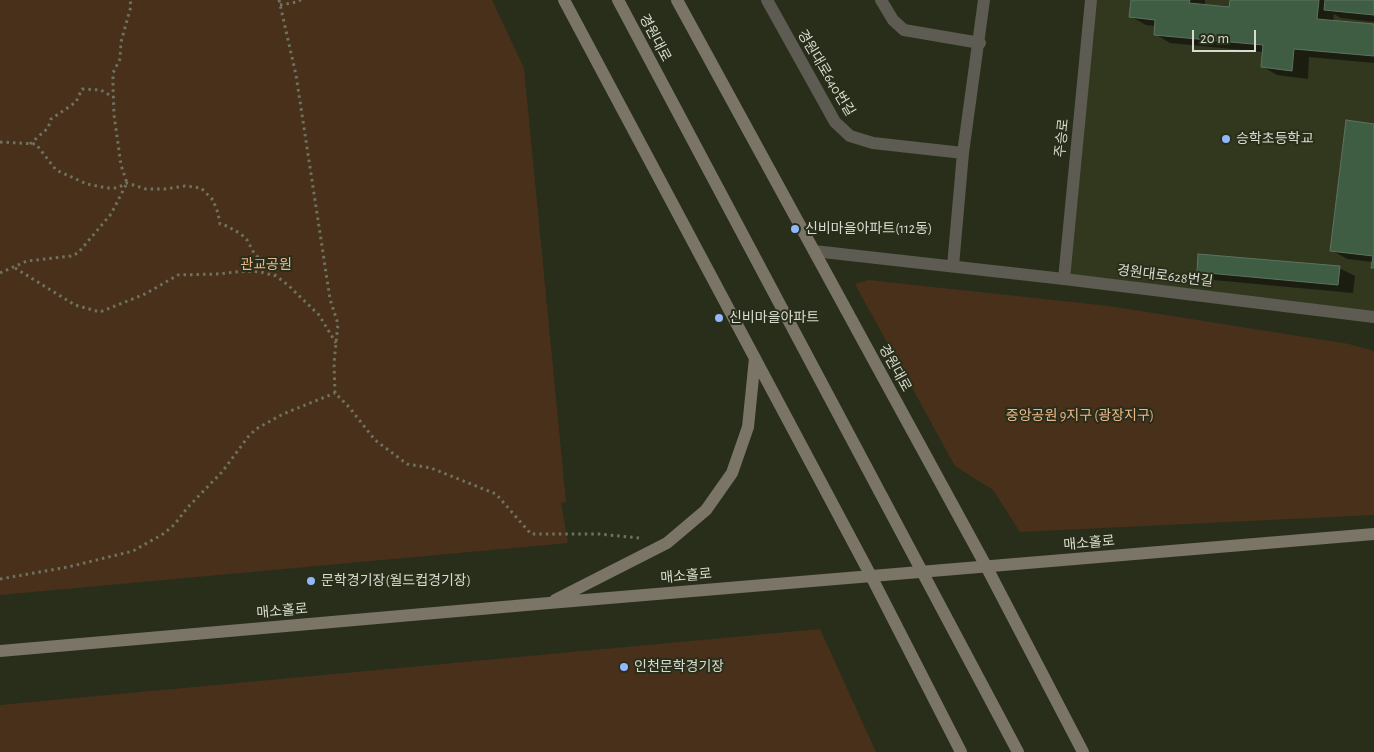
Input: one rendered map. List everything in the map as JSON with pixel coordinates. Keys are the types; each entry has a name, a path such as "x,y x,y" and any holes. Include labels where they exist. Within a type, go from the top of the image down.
{"main road":[{"path":"564,0 871,576 961,752"},
{"name":"경원대로","path":"618,0 1018,752"},
{"name":"경원대로","path":"677,0 986,566 1083,752"},
{"path":"549,603 667,543 706,510 732,473 748,427 755,358"},
{"name":"매소홀로","path":"0,650 1374,534"}],"street":[{"name":"경원대로640번길","path":"767,0 835,122 850,136 873,143 964,153"},
{"path":"881,0 893,20 904,30 980,43"},
{"path":"953,266 964,153 980,43 984,0"},
{"name":"주승로","path":"1064,279 1091,0"},
{"name":"경원대로628번길","path":"814,251 1374,317"}],"path":[{"path":"0,273 27,261 71,256 78,253 111,214 127,183 121,165 114,114 113,73 120,59 121,42 131,6 130,0"},
{"path":"278,0 296,75 330,299 338,324 334,363 335,393 349,407 375,440 407,464 431,468 496,494 531,534 599,534 634,537 667,543"},
{"path":"280,5 301,0"},
{"path":"30,144 48,128 51,119 76,102 82,89 101,90 113,97"},
{"path":"0,142 36,144 56,170 86,184 107,188 117,188 127,183 146,189 185,186 201,188 213,200 220,224 241,234 248,240 254,252 276,276 319,315 337,344"},
{"path":"14,268 75,305 100,312 145,294 178,275 246,271 276,276"},
{"path":"0,579 68,567 133,551 163,534 174,525 188,507 222,472 256,429 283,414 335,393"}],"shaded area":[{"name":"승학초등학교","path":"1091,0 1374,0 1374,317 1064,279"}],"green space":[{"name":"관교공원","path":"0,0 492,0 524,68 566,502 561,503 568,543 0,595"},
{"name":"중앙공원 9지구 (광장지구)","path":"868,280 1109,306 1349,344 1374,351 1374,515 1020,532 993,490 955,466 855,284"},
{"name":"인천문학경기장","path":"820,629 876,752 0,752 0,705"}],"building":[{"path":"1131,0 1190,0 1189,3 1229,7 1230,0 1319,0 1317,19 1374,24 1374,56 1294,49 1292,71 1261,67 1263,45 1154,35 1155,20 1129,17"},
{"path":"1325,0 1374,0 1374,15 1324,10"},
{"path":"1346,120 1374,124 1374,268 1371,268 1373,256 1330,251"},
{"path":"1198,254 1340,266 1338,285 1197,272"}],"place":[{"name":"승학초등학교","path":"1226,139"},
{"name":"신비마을아파트(112동)","path":"795,229"},
{"name":"신비마을아파트","path":"719,318"},
{"name":"문학경기장(월드컵경기장)","path":"311,581"},
{"name":"인천문학경기장","path":"624,667"}]}
